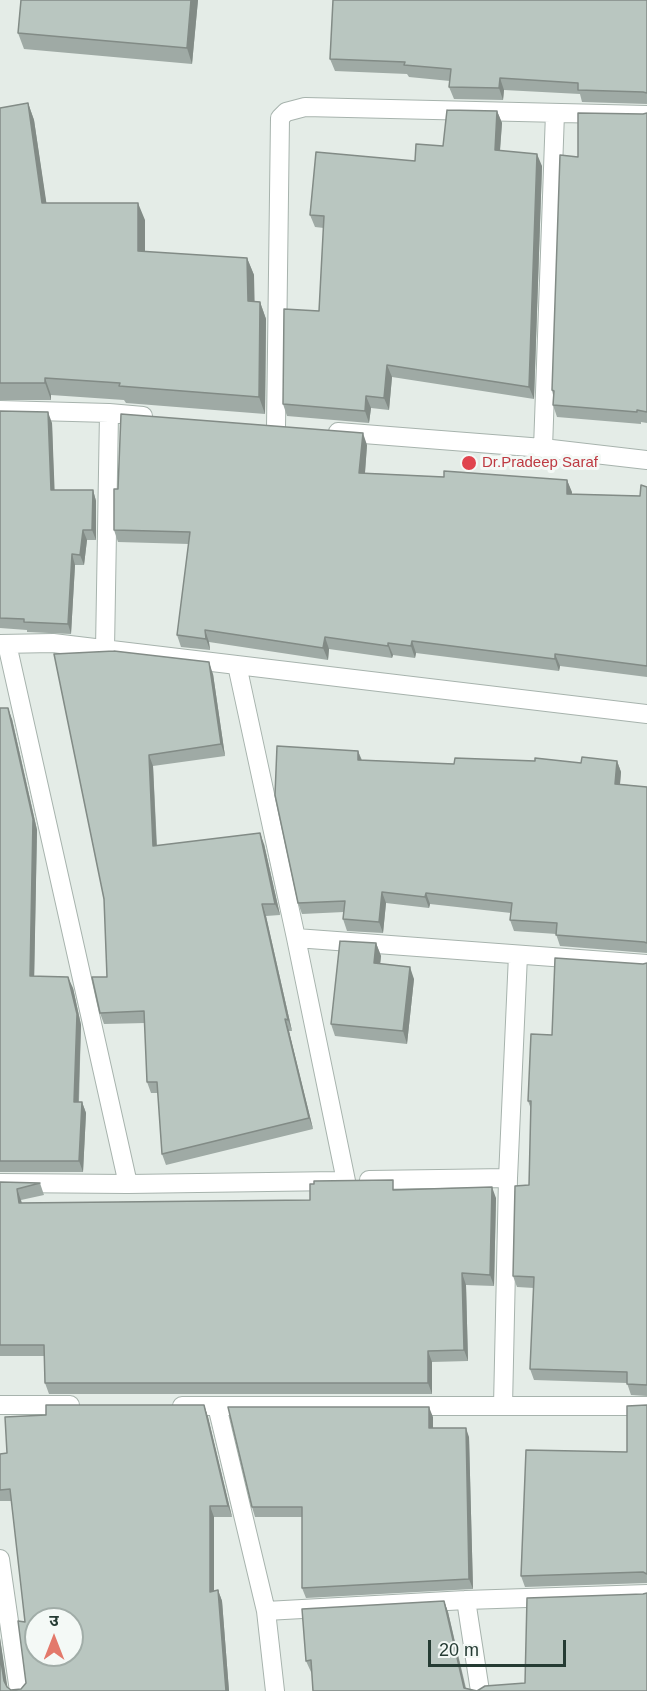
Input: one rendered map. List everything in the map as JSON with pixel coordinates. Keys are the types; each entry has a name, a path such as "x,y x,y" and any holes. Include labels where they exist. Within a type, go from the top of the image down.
{"street":[{"path":"299,428 270,426 280,118 286,112 305,106 647,115"},
{"path":"543,448 555,113"},
{"path":"0,411 109,413 157,417"},
{"path":"105,649 109,413"},
{"path":"322,430 543,448 647,460"},
{"path":"128,1184 4,644 53,643 647,714"},
{"path":"237,665 346,1181"},
{"path":"296,938 647,963"},
{"path":"503,1406 508,1178 518,954"},
{"path":"0,1183 128,1184 508,1178"},
{"path":"0,1405 92,1405"},
{"path":"160,1406 647,1406"},
{"path":"217,1406 266,1611 275,1691"},
{"path":"0,1559 19,1691"},
{"path":"266,1611 466,1600 647,1594"},
{"path":"466,1600 480,1691"}],"building":[{"path":"21,0 191,0 187,48 18,33"},
{"path":"333,0 647,0 647,93 578,90 578,83 500,78 499,88 449,87 451,69 404,65 405,62 330,59"},
{"path":"28,103 42,203 138,203 138,251 247,258 248,301 260,302 259,397 45,378 45,383 0,383 0,108"},
{"path":"447,110 497,111 495,150 537,154 529,387 387,365 384,398 366,396 365,411 283,404 284,309 319,311 324,216 310,215 316,152 415,161 416,144 443,146"},
{"path":"578,113 647,113 647,412 553,405 560,155 578,157"},
{"path":"0,411 48,412 51,490 93,490 92,530 83,530 80,555 72,554 68,624 24,622 24,619 0,618"},
{"path":"121,414 363,433 359,473 444,477 444,471 567,480 567,494 640,496 641,485 647,487 647,666 555,654 555,659 412,641 411,646 388,643 388,646 325,637 323,648 205,630 206,639 177,635 190,532 114,530 114,489 118,489"},
{"path":"114,651 209,662 221,744 149,755 153,846 260,833 275,904 262,904 288,1020 285,1019 309,1118 162,1154 157,1082 147,1082 144,1011 100,1013 92,977 107,977 104,899 54,654"},
{"path":"0,708 8,708 33,819 30,976 68,977 77,1014 74,1102 82,1102 79,1161 0,1161"},
{"path":"277,746 358,751 358,760 454,764 455,758 535,761 535,758 581,763 582,757 617,761 615,784 647,787 647,943 556,935 557,923 510,920 512,903 426,893 425,897 382,892 379,922 343,919 345,901 298,903 275,795"},
{"path":"340,941 376,943 374,963 410,967 403,1031 331,1024"},
{"path":"555,958 647,963 647,1385 627,1384 627,1372 530,1369 534,1277 513,1276 515,1186 529,1185 531,1101 528,1101 531,1034 552,1035"},
{"path":"393,1180 393,1190 492,1187 490,1275 462,1273 464,1350 428,1351 428,1383 45,1383 44,1345 0,1345 0,1182 40,1183 17,1189 19,1203 310,1200 310,1184 314,1184 314,1181"},
{"path":"46,1405 204,1405 228,1506 210,1506 210,1592 218,1590 226,1691 0,1691 0,1655 7,1687 11,1690 21,1689 26,1683 18,1621 24,1622 24,1667 84,1667 84,1607 24,1607 24,1613 10,1489 0,1490 0,1454 7,1453 5,1417 46,1415"},
{"path":"647,1405 647,1574 643,1572 521,1576 526,1450 627,1452 627,1406"},
{"path":"228,1407 429,1407 429,1428 466,1428 469,1579 302,1588 302,1507 252,1507"},
{"path":"647,1593 647,1691 477,1691 485,1686 525,1683 527,1598"},
{"path":"444,1601 464,1688 477,1691 313,1691 311,1660 306,1661 302,1609"}],"place":[{"name":"Dr.Pradeep Saraf","path":"469,463"}]}
